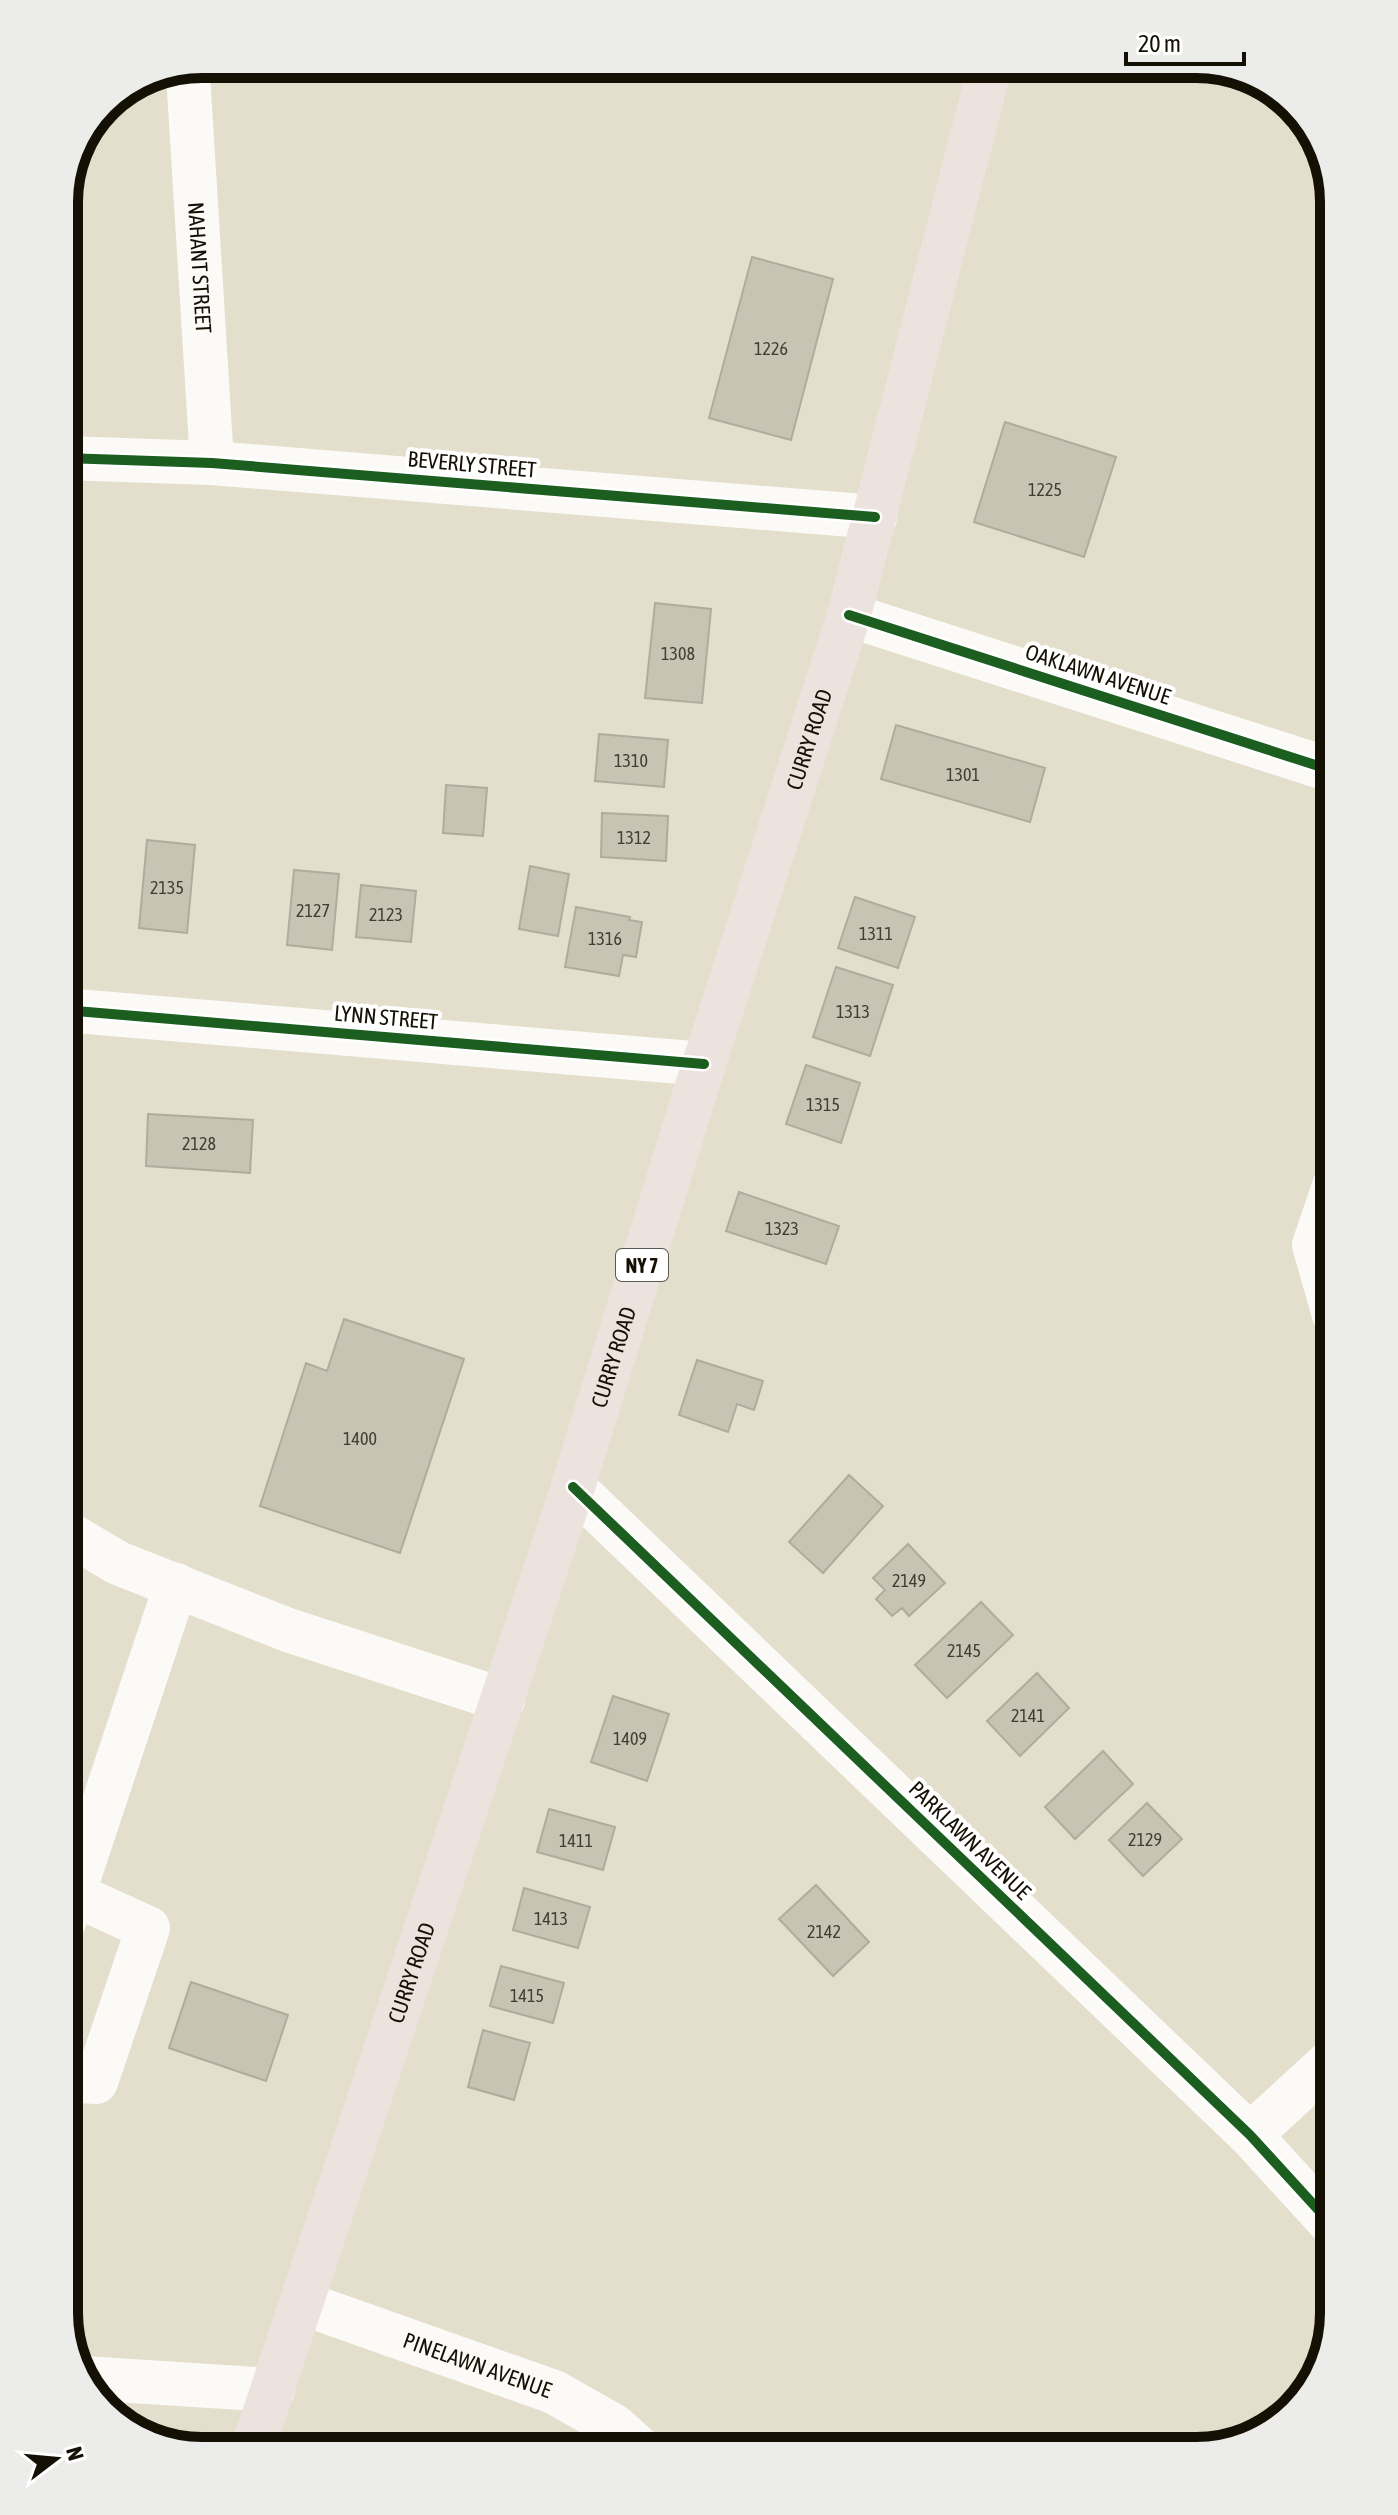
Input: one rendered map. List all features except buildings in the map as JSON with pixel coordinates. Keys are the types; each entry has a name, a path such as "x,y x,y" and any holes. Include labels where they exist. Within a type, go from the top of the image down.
{"main road":[{"name":"CURRY ROAD","path":"257,2437 573,1487 704,1064 849,615 987,78"}],"street":[{"name":"NAHANT STREET","path":"188,79 212,463"},
{"name":"BEVERLY STREET","path":"78,458 212,463 875,517"},
{"name":"OAKLAWN AVENUE","path":"849,615 1320,766"},
{"name":"LYNN STREET","path":"78,1011 704,1064"},
{"path":"1320,1227 1314,1245 1320,1266"},
{"name":"PARKLAWN AVENUE","path":"573,1487 1250,2135 1320,2212"},
{"path":"78,1539 118,1563 288,1630 503,1700"},
{"path":"78,1881 176,1585"},
{"path":"78,1910 148,1928 96,2082 78,2081"},
{"path":"1250,2135 1320,2071"},
{"name":"PINELAWN AVENUE","path":"302,2303 554,2392 614,2426 626,2437"},
{"path":"97,2379 273,2390"}],"cycle path":[{"path":"78,458 212,463 875,517"},
{"path":"849,615 1320,766"},
{"path":"78,1011 704,1064"},
{"path":"573,1487 1250,2135 1320,2212"}]}
